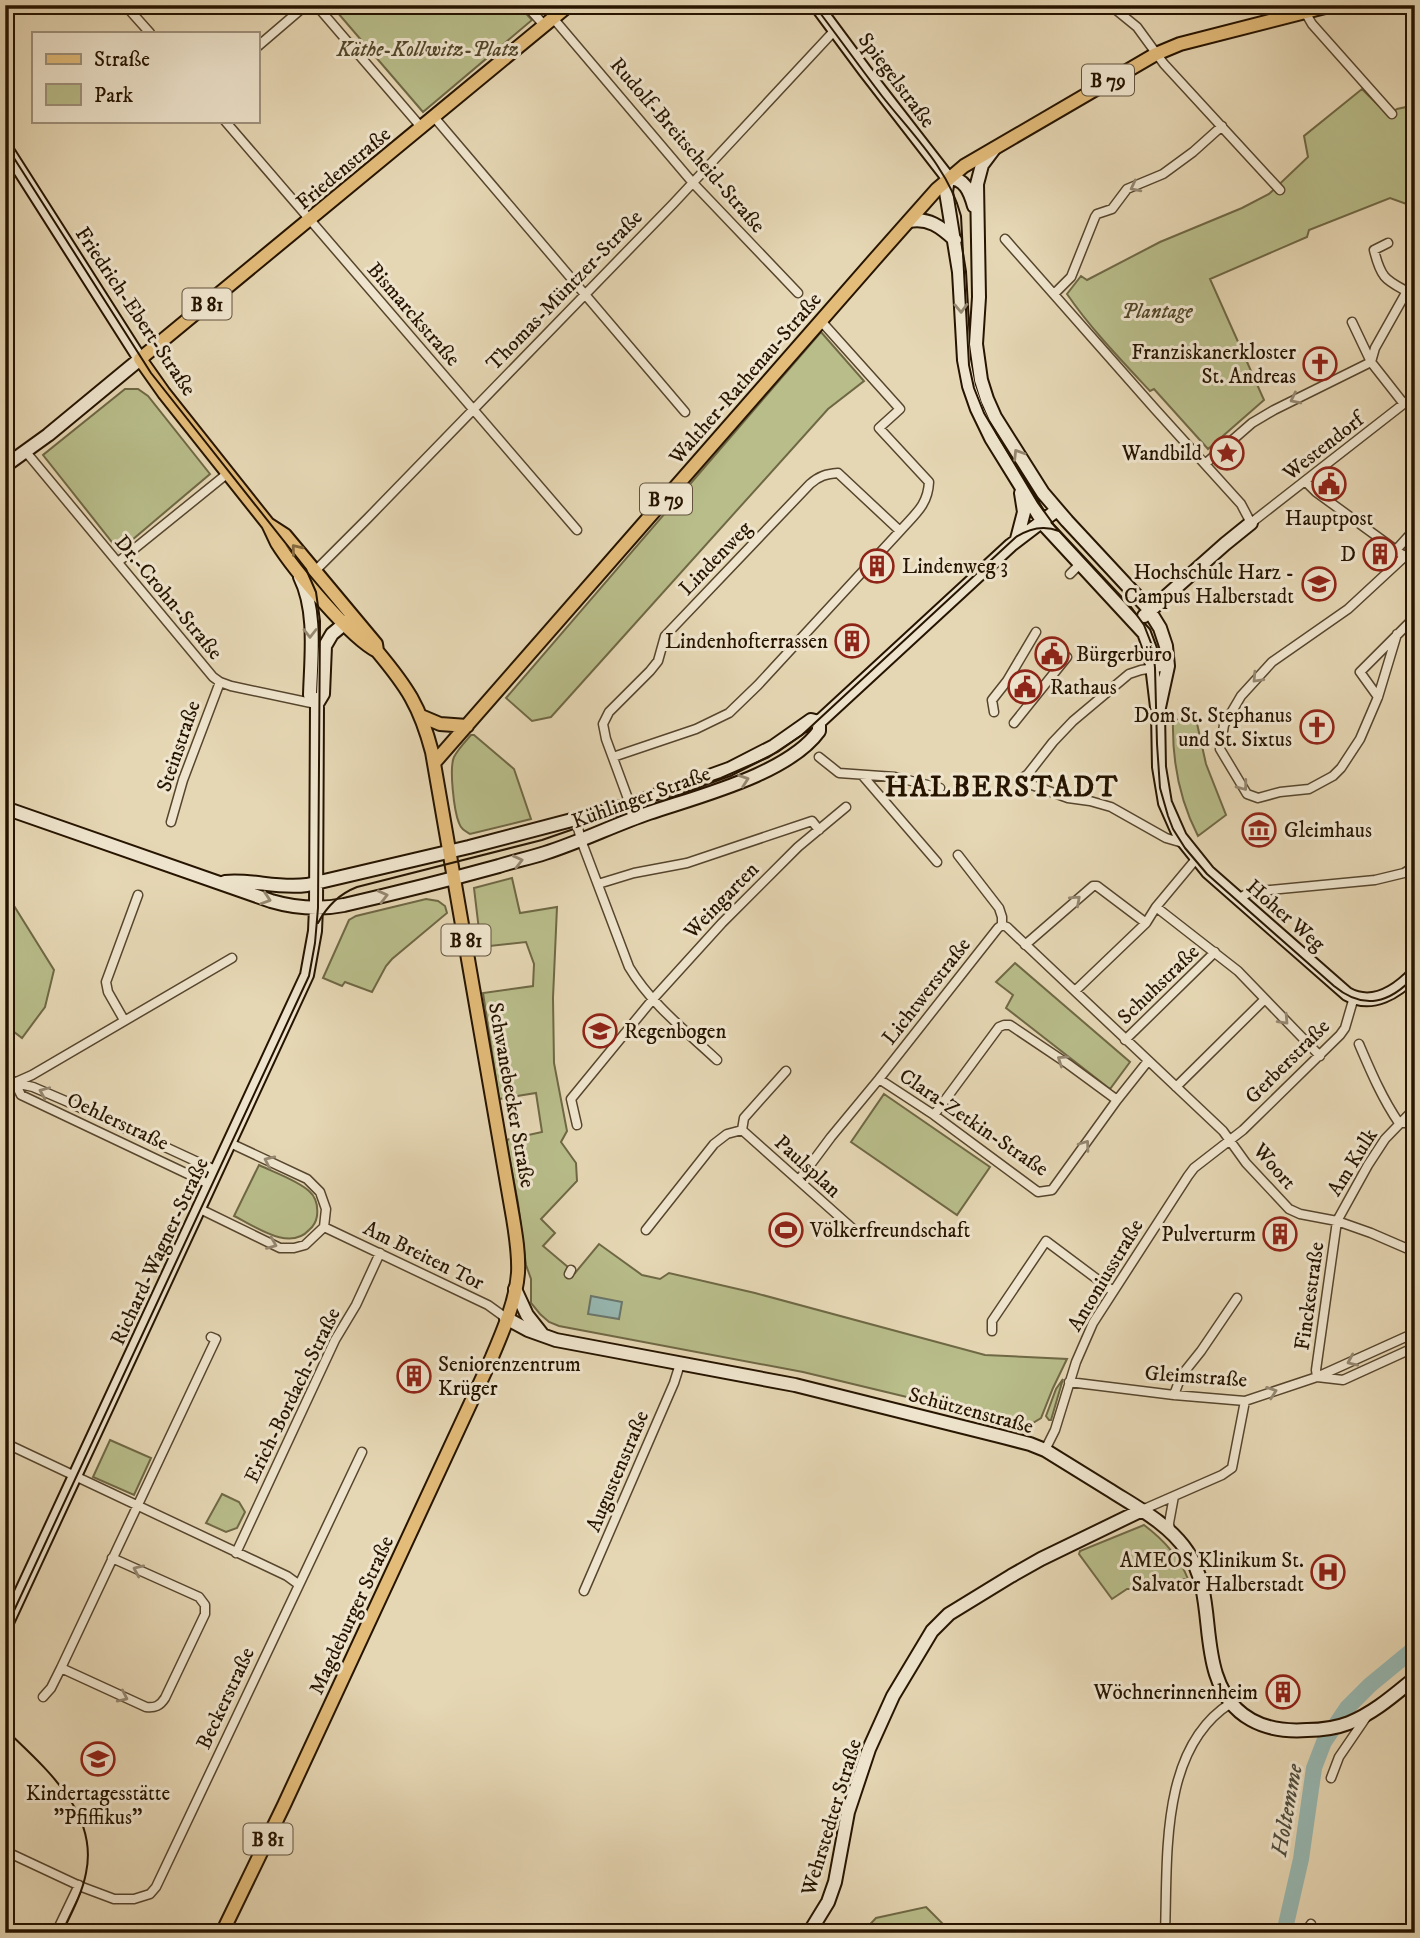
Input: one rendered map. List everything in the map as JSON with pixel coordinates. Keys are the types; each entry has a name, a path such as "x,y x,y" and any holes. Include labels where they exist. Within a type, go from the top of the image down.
{"main road":[{"name":"Friedenstraße","path":"140,359 569,5"},
{"name":"B 79","path":"948,178 968,163 1156,54 1180,44 1333,5"},
{"name":"Walther-Rathenau-Straße","path":"434,764 948,178"},
{"name":"Friedrich-Ebert-Straße","path":"140,359 268,524 276,542 296,567 349,620"},
{"name":"Friedrich-Ebert-Straße","path":"268,524 285,535 367,646 377,651 405,685 421,716 434,764 454,879"},
{"path":"421,716 440,724 467,726"},
{"name":"Schwanebecker Straße","path":"454,879 515,1231 518,1259 515,1289 506,1318"},
{"name":"Magdeburger Straße","path":"224,1931 453,1442 497,1345 506,1318"}],"street":[{"path":"125,5 149,32"},
{"path":"259,45 306,5"},
{"path":"316,5 421,127"},
{"name":"Rudolf-Breitscheid-Straße","path":"526,5 549,21 693,183 798,293"},
{"name":"Spiegelstraße","path":"816,5 948,178 959,180 966,187 978,222"},
{"path":"1111,5 1137,27 1156,54 1280,190"},
{"path":"1306,12 1312,24 1392,114"},
{"name":"Thomas-Müntzer-Straße","path":"314,571 368,519 693,183 835,30"},
{"path":"434,117 685,412"},
{"name":"Bismarckstraße","path":"227,122 577,530"},
{"path":"1054,293 1071,277 1097,214 1112,209 1127,189 1153,180 1193,152 1222,126"},
{"name":"Hoher Weg","path":"999,145 987,157 978,175 979,297 976,344 981,380 995,417 1057,510 1150,612 1163,637 1168,666 1158,712 1161,788 1170,817 1183,842 1196,859 1238,899 1354,998"},
{"name":"Friedrich-Ebert-Straße","path":"5,147 140,359"},
{"path":"948,178 946,192 959,272 962,347 969,386 982,421 1042,522 1136,623 1147,640 1158,712"},
{"path":"908,221 927,220 940,227 954,240"},
{"path":"1006,239 1241,504 1251,523 1136,623"},
{"path":"1205,464 1252,423 1371,362 1375,348 1411,293 1385,278 1380,272 1374,250 1388,243"},
{"path":"613,757 696,730 729,713 900,531 923,505 928,495 929,482 879,428 900,409 821,321"},
{"path":"1352,322 1371,362 1404,404"},
{"path":"5,467 140,359"},
{"name":"Westendorf","path":"1251,523 1415,395"},
{"name":"Dr.-Crohn-Straße","path":"26,452 213,677 220,682 319,705"},
{"path":"118,562 228,473"},
{"name":"Lindenweg","path":"633,818 603,724 608,712 658,661 665,636 817,478 838,473 900,531"},
{"path":"1306,482 1400,553"},
{"path":"1017,483 1024,512 1017,539"},
{"name":"Kühlinger Straße","path":"5,808 280,904 316,908 344,905 454,879 545,853 633,818 770,770 808,744 819,731 819,722 1017,539 1057,510"},
{"path":"1397,634 1378,697 1360,739 1341,768 1333,776 1309,789 1258,798 1247,794 1220,749 1224,725 1241,696 1272,662 1348,608 1400,553 1415,528"},
{"path":"1400,553 1415,547"},
{"path":"1070,574 1080,564"},
{"path":"296,567 310,606 310,695 319,705 323,694 325,646 332,634 349,620"},
{"path":"1378,697 1360,672 1415,617"},
{"path":"994,712 992,700 1037,632"},
{"path":"1014,723 1067,657"},
{"path":"1168,666 1141,670 1125,677 1052,742 1020,783 1068,798 1111,807 1166,838 1183,842"},
{"name":"Steinstraße","path":"171,822 183,780 220,682"},
{"name":"Richard-Wagner-Straße","path":"5,1627 305,981 312,949 316,908 319,705"},
{"name":"Kühlinger Straße","path":"217,882 236,880 294,887 576,820 629,805 729,769 774,746 811,720 819,722"},
{"path":"818,757 839,773 895,777 940,788"},
{"path":"862,775 937,862"},
{"name":"Weingarten","path":"577,1125 571,1099 653,999 747,897 798,847 846,807"},
{"path":"576,820 629,967 639,984 653,999 717,1060"},
{"name":"Weingarten","path":"598,884 634,873 687,863 812,821 819,830"},
{"name":"Schuhstraße","path":"958,855 999,908 1002,925 1230,1140"},
{"path":"1075,991 1146,923 1196,859"},
{"path":"1238,899 1250,892 1375,880 1404,873 1415,866"},
{"path":"1026,945 1093,886 1097,886 1146,923"},
{"path":"124,1020 108,992 106,982 138,895"},
{"name":"Schuhstraße","path":"1156,907 1238,971 1320,1056"},
{"name":"Lichtwerstraße","path":"879,1079 1002,925"},
{"name":"Schuhstraße","path":"1125,1040 1215,952"},
{"path":"5,1087 32,1075 232,958"},
{"path":"1354,998 1374,999 1396,989 1415,974"},
{"name":"Gerberstraße","path":"1230,1140 1249,1125 1345,1029 1354,998"},
{"path":"1176,1087 1265,999"},
{"path":"934,1115 999,1027 1004,1025 1027,1037 1117,1100 1148,1061"},
{"path":"1359,1044 1378,1087 1399,1123 1415,1123"},
{"path":"646,1230 714,1144 727,1134 742,1130 744,1118 786,1071"},
{"name":"Oehlerstraße","path":"5,1076 15,1083 33,1087 68,1102 217,1171"},
{"name":"Clara-Zetkin-Straße","path":"799,1180 879,1079 934,1115 1038,1192 1052,1190 1117,1100"},
{"name":"Oehlerstraße","path":"15,1083 21,1094 211,1185"},
{"name":"Am Kulk","path":"1337,1221 1367,1165 1399,1123 1415,1108"},
{"name":"Paulsplan","path":"742,1130 852,1228"},
{"name":"Woort","path":"1230,1140 1251,1169 1289,1209 1300,1214 1337,1221 1415,1252"},
{"name":"Antoniusstraße","path":"1045,1450 1055,1430 1085,1341 1113,1291 1194,1168 1230,1140"},
{"path":"200,1209 280,1248 305,1245 324,1227 327,1217 325,1201 314,1184 230,1143"},
{"name":"Finckestraße","path":"1317,1377 1337,1221"},
{"name":"Am Breiten Tor","path":"324,1227 488,1305 506,1318"},
{"path":"992,1331 992,1321 1045,1241 1113,1291"},
{"name":"Erich-Bordach-Straße","path":"236,1552 335,1340 356,1305 380,1253"},
{"path":"515,1289 532,1323 544,1337"},
{"path":"1174,1395 1181,1376 1237,1298"},
{"name":"Schützenstraße","path":"506,1318 544,1337 568,1343 804,1387 1045,1450 1142,1510 1170,1531 1186,1549 1199,1575 1215,1672 1221,1686 1231,1703 1243,1715 1264,1727 1311,1730 1342,1725 1366,1714 1415,1678"},
{"name":"Gleimstraße","path":"1069,1382 1245,1401 1317,1377 1410,1335 1415,1337"},
{"path":"43,1697 61,1668 216,1339 211,1337"},
{"name":"Gleimstraße","path":"1317,1377 1343,1380 1415,1345"},
{"name":"Augustenstraße","path":"584,1591 680,1364"},
{"path":"1142,1510 1230,1471 1235,1462 1245,1401"},
{"path":"5,1443 287,1576 298,1584"},
{"name":"Beckerstraße","path":"5,1851 114,1899 124,1900 150,1894 156,1887 362,1452"},
{"path":"1170,1531 1174,1496"},
{"name":"Wehrstedter Straße","path":"809,1933 828,1902 835,1882 848,1812 869,1749 893,1696 932,1631 949,1614 1011,1576 1142,1510"},
{"path":"61,1668 146,1707 154,1708 162,1704 205,1614 205,1605 199,1597 112,1558"},
{"path":"1165,1933 1170,1816 1180,1777 1191,1746 1214,1715 1231,1703"},
{"path":"1331,1778 1334,1768 1366,1714"},
{"path":"56,1933 80,1886"},
{"path":"1305,1933 1311,1924"}],"green space":[{"name":"Käthe-Kollwitz-Platz","path":"331,5 518,5 532,20 423,112"},
{"name":"Plantage","path":"1362,89 1388,115 1397,109 1415,105 1415,207 1390,198 1309,230 1307,237 1210,279 1264,400 1208,449 1154,389 1150,391 1117,356 1067,294 1081,276 1087,280 1160,242 1269,194 1308,157 1304,136"},
{"path":"821,332 864,381 828,409 551,717 532,721 506,698"},
{"path":"125,389 138,389 148,396 210,474 119,551 43,455"},
{"path":"1196,719 1206,764 1226,815 1198,836 1181,794 1173,735 1173,720"},
{"path":"471,735 514,769 531,819 470,834 461,827 454,800 453,763 454,757"},
{"path":"512,878 520,913 557,907 553,998 554,1063 567,1131 561,1142 576,1163 577,1181 541,1219 555,1233 543,1246 575,1273 599,1244 642,1275 660,1279 669,1273 755,1293 985,1355 1067,1359 1041,1418 1023,1429 803,1372 559,1326 540,1314 531,1303 531,1279 526,1265 506,1140 542,1132 536,1093 499,1099 483,993 533,986 534,964 526,942 481,947 474,888"},
{"path":"426,899 438,901 445,906 447,913 392,959 372,992 345,982 342,986 323,978 349,920"},
{"path":"11,901 54,970 45,1007 22,1038 5,1025 5,910"},
{"path":"1015,963 1130,1062 1110,1089 1006,1008 1013,995 996,982"},
{"path":"884,1094 990,1167 957,1215 851,1142"},
{"path":"259,1165 298,1183 313,1196 317,1209 316,1220 301,1236 282,1238 234,1216"},
{"path":"1063,1379 1049,1420 1046,1416 1056,1389"},
{"path":"110,1440 151,1458 134,1495 93,1477"},
{"path":"222,1494 239,1502 245,1512 237,1528 226,1532 206,1523"},
{"path":"1144,1525 1170,1549 1188,1579 1161,1584 1158,1580 1134,1592 1127,1589 1112,1599 1079,1554 1080,1551"},
{"path":"926,1907 942,1923 915,1933 862,1933 876,1918"}],"water":[{"path":"591,1296 622,1302 619,1319 588,1314"}],"waterway":[{"name":"Holtemme","path":"1284,1933 1301,1859 1314,1768 1324,1742 1347,1708 1415,1648"}],"tram line":[{"path":"814,5 928,152 955,199 961,216 969,365 984,413 1054,525 1131,607 1144,625 1153,648 1155,668 1160,788 1173,829 1207,874 1345,994 1366,1001 1386,998 1415,976"},
{"path":"5,144 151,373 306,569 316,592 320,621 318,908 309,976 5,1630"},
{"path":"318,923 334,901 357,887 542,840 721,778 769,757 802,735 1016,537 1037,528 1059,531"},
{"path":"5,1729 65,1792 84,1830 88,1851 86,1873 62,1933"}],"place":[{"name":"Franziskanerkloster St. Andreas","path":"1320,364"},
{"name":"Wandbild","path":"1227,453"},
{"name":"Hauptpost","path":"1329,484"},
{"name":"D","path":"1380,554"},
{"name":"Lindenweg 3","path":"877,566"},
{"name":"Hochschule Harz - Campus Halberstadt","path":"1319,584"},
{"name":"Lindenhofterrassen","path":"852,641"},
{"name":"Bürgerbüro","path":"1052,654"},
{"name":"Rathaus","path":"1025,687"},
{"name":"Dom St. Stephanus und St. Sixtus","path":"1317,727"},
{"name":"Gleimhaus","path":"1259,830"},
{"name":"Regenbogen","path":"600,1031"},
{"name":"Völkerfreundschaft","path":"786,1230"},
{"name":"Pulverturm","path":"1280,1234"},
{"name":"Seniorenzentrum Krüger","path":"414,1376"},
{"name":"AMEOS Klinikum St. Salvator Halberstadt","path":"1328,1572"},
{"name":"Wöchnerinnenheim","path":"1283,1692"},
{"name":"Kindertagesstätte \"Pfiffikus\"","path":"98,1759"}],"district":[{"name":"HALBERSTADT","path":"1002,786"}]}
